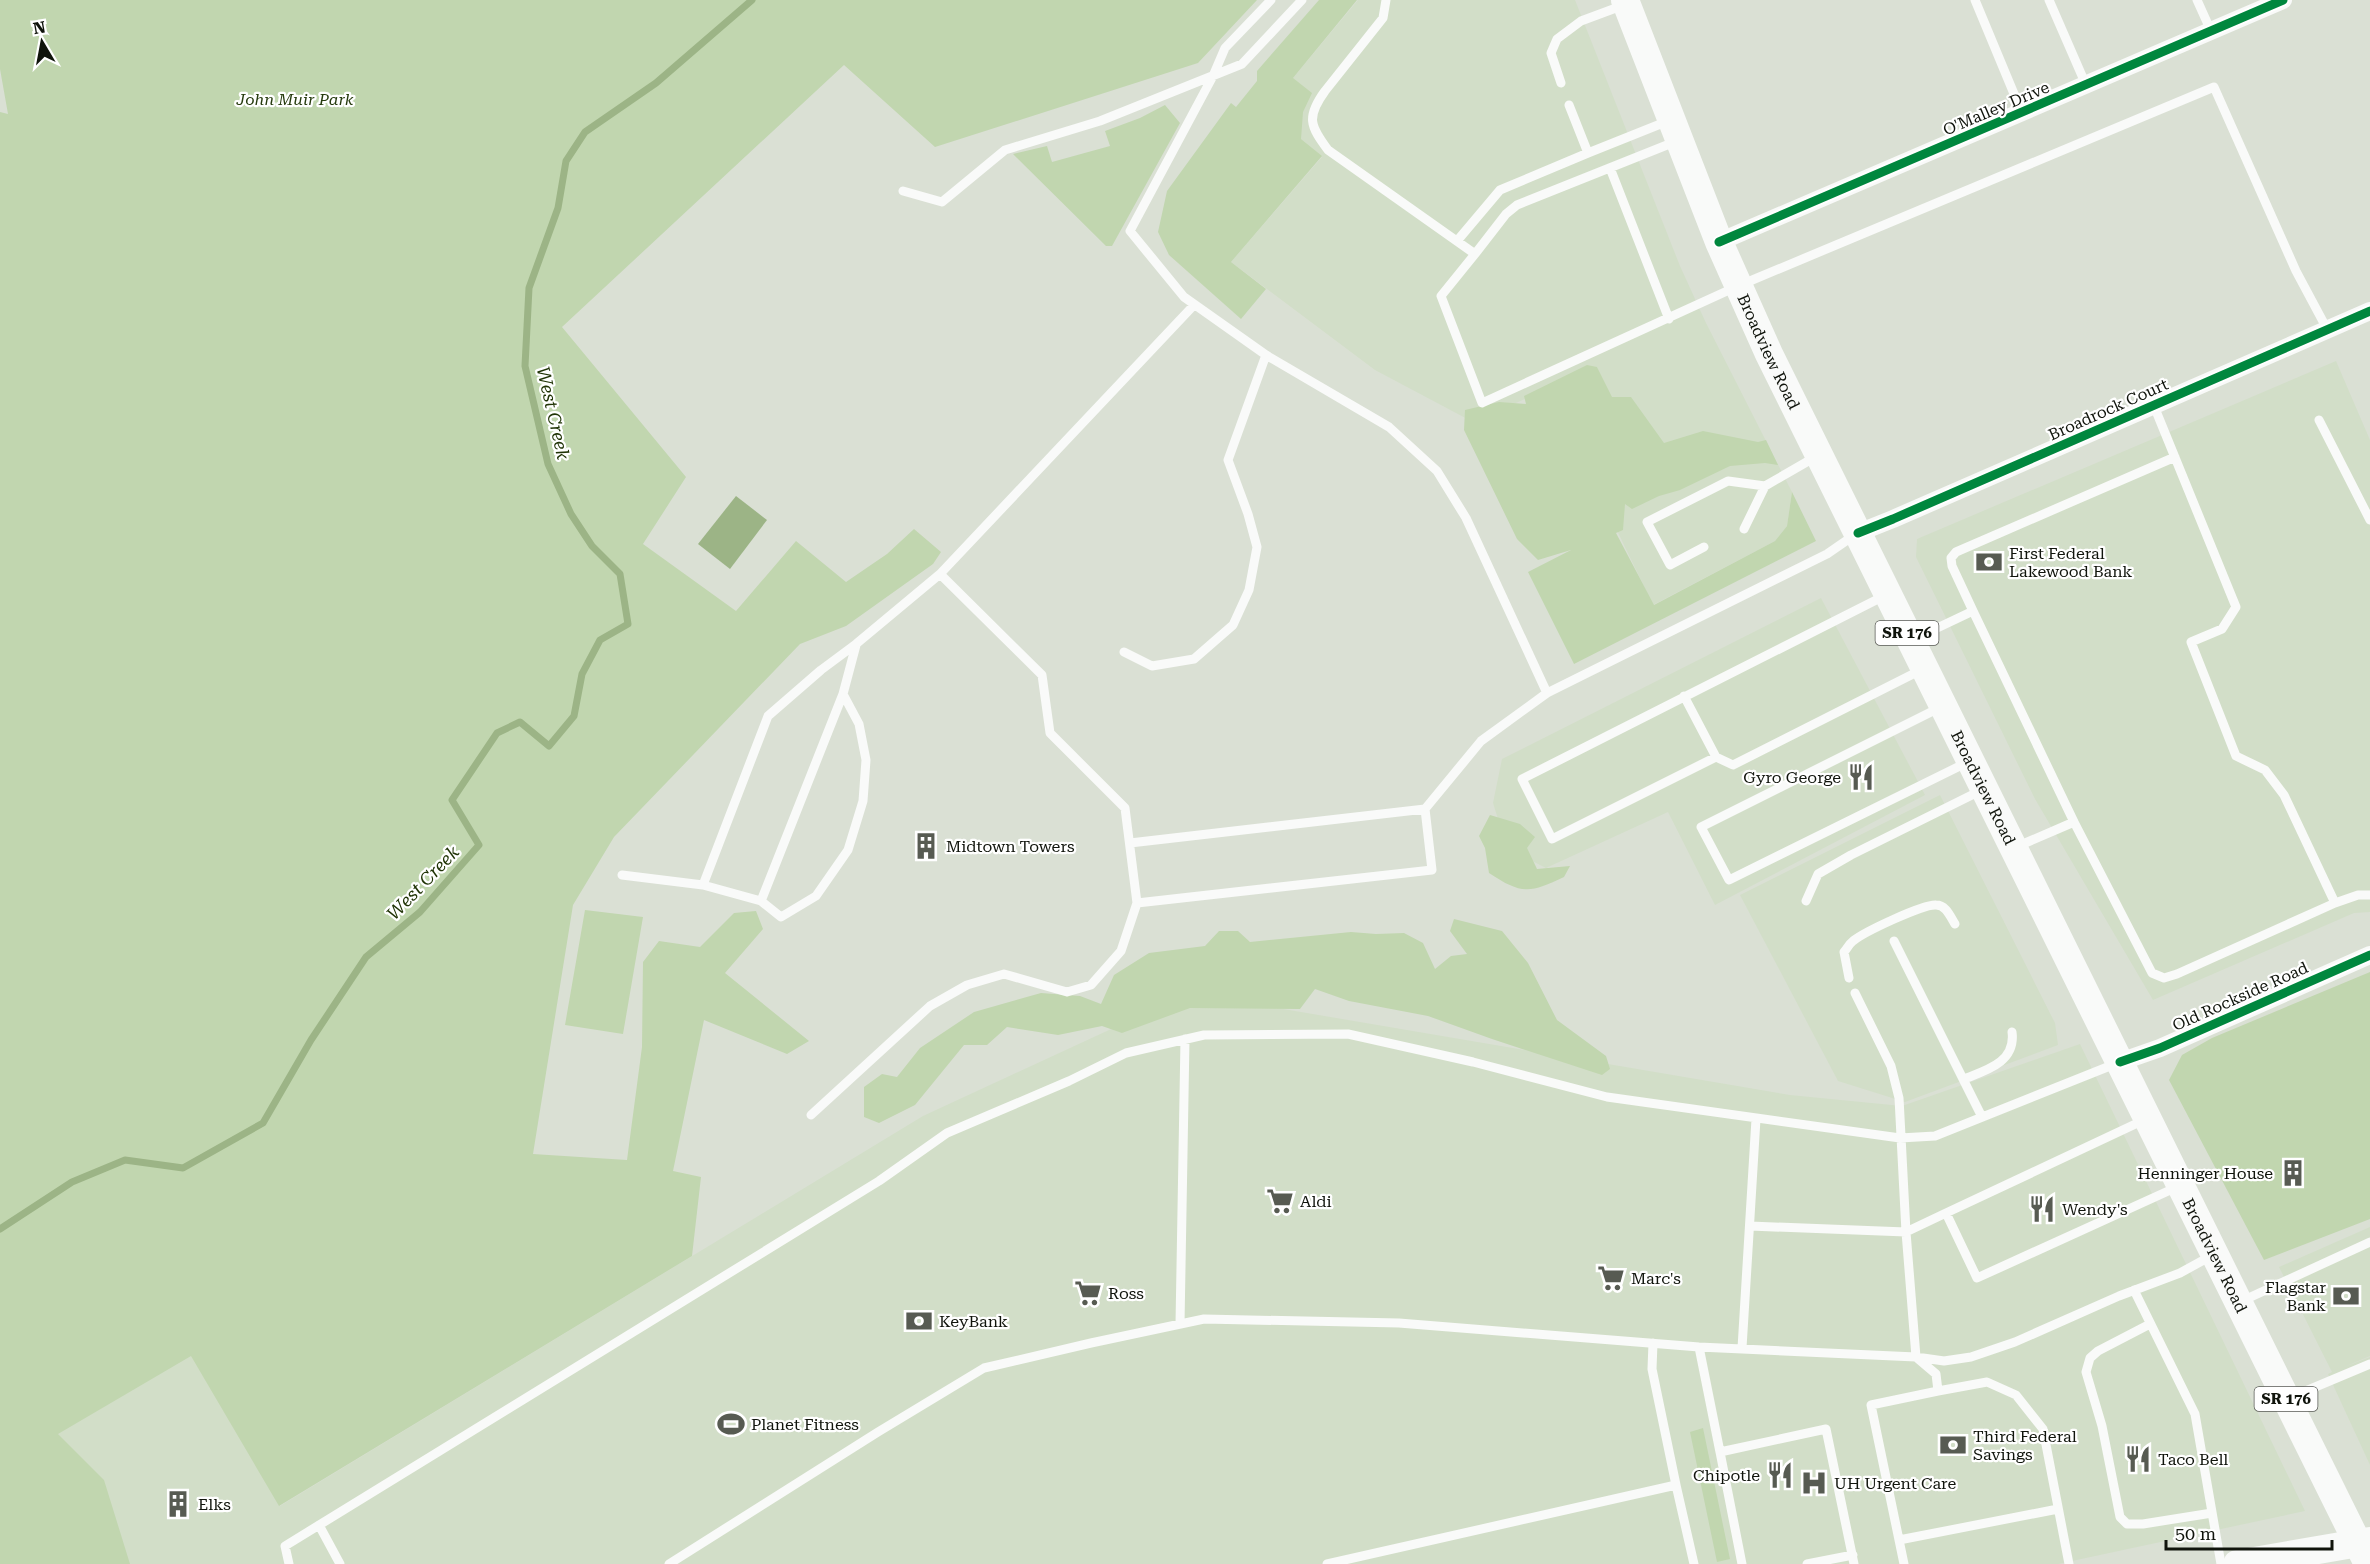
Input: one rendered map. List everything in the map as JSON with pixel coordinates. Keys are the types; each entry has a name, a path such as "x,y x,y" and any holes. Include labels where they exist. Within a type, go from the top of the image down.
{"main road":[{"name":"Broadview Road","path":"1625,2 1738,286 1819,455 2149,1118 2286,1399 2365,1550"},
{"path":"2237,1564 2365,1550"}],"street":[{"name":"O'Malley Drive","path":"1719,242 2022,113 2276,1"},
{"name":"Broadrock Court","path":"1858,533 2370,311"},
{"name":"Old Rockside Road","path":"2120,1062 2160,1048 2370,955"}],"lane":[{"path":"1270,0 1225,48 1213,76 1130,231 1184,297 1194,305 1266,355 1389,428 1437,471 1466,518 1547,693"},
{"path":"903,191 942,202 1005,150 1100,121 1242,64 1302,0"},
{"path":"1386,0 1383,18 1316,103 1311,119 1315,132 1328,150 1475,254"},
{"path":"1975,0 2022,113"},
{"path":"2049,0 2086,85"},
{"path":"2198,0 2211,31"},
{"path":"1561,83 1551,53 1557,39 1581,21 1625,2"},
{"path":"1675,130 1610,168 1517,205 1506,214 1441,296 1482,403 1738,286 2214,87 2296,270 2327,330"},
{"path":"1569,105 1588,153"},
{"path":"1457,241 1500,190 1588,153 1675,130"},
{"path":"1610,168 1669,319"},
{"path":"704,885 768,716 940,574 1194,305"},
{"path":"1124,651 1152,666 1194,659 1233,626 1248,590 1257,547 1248,514 1228,460 1266,355"},
{"path":"2154,406 2236,607 2222,628 2191,642 2236,756 2265,770 2284,795 2336,903"},
{"path":"2319,420 2370,520"},
{"path":"1744,529 1765,486 1819,455"},
{"path":"2175,457 1956,552 1951,558 1952,566 2074,822 2152,973 2163,978 2176,974 2336,903 2358,895 2370,895"},
{"path":"1704,547 1670,565 1647,522 1728,482 1765,486"},
{"path":"1130,843 1425,809 1481,741 1547,693 1827,554 1858,533"},
{"path":"811,1115 930,1006 967,985 1004,974 1067,992 1091,985 1121,951 1137,903 1125,808 1050,733 1042,675 940,574"},
{"path":"1716,757 1552,839 1522,779 1888,594"},
{"path":"1911,640 1973,611"},
{"path":"761,901 843,694 856,644"},
{"path":"1684,696 1716,757 1733,765 1925,668"},
{"path":"622,874 704,885 761,901 781,917 816,896 848,850 863,801 866,760 859,724 843,694"},
{"path":"1943,705 1701,827 1729,880 1970,761"},
{"path":"1806,901 1818,874 1984,789"},
{"path":"1137,903 1432,870 1425,809"},
{"path":"2014,848 2074,822"},
{"path":"1849,978 1844,952 1852,941 1921,908 1936,904 1947,909 1955,924"},
{"path":"1894,941 1982,1117"},
{"path":"1855,993 1891,1066 1899,1098 1905,1232 1917,1357 1936,1374 1938,1391"},
{"path":"1965,1079 2004,1060 2013,1044 2012,1032"},
{"path":"289,1564 285,1546 879,1181 947,1133 1070,1082 1126,1053 1204,1035 1348,1034 1473,1062 1607,1097 1900,1138 1935,1136 2120,1062"},
{"path":"1180,1324 1185,1039"},
{"path":"1750,1226 1905,1232 2149,1118"},
{"path":"1742,1348 1756,1119"},
{"path":"1946,1213 1977,1278 2182,1185"},
{"path":"2239,1302 2370,1242"},
{"path":"669,1564 984,1368 1180,1324 1214,1319 1399,1323 1699,1347 1917,1357 1944,1361 1971,1357 2015,1342 2134,1290 2180,1273 2216,1254"},
{"path":"2134,1290 2195,1414 2221,1564"},
{"path":"2150,1324 2098,1351 2090,1358 2086,1372 2102,1426 2120,1517 2127,1524 2143,1524 2212,1513"},
{"path":"1653,1343 1652,1369 1694,1564"},
{"path":"1699,1347 1742,1564"},
{"path":"2286,1399 2370,1363"},
{"path":"1904,1564 1870,1405 1987,1382 2016,1395 2043,1429 2069,1564"},
{"path":"1719,1452 1826,1429 1853,1560 1807,1564"},
{"path":"1327,1564 1369,1560 1676,1485"},
{"path":"1899,1540 2058,1509"},
{"path":"319,1525 340,1564"},
{"path":"685,1554 690,1564"}],"shaded area":[{"path":"1358,0 1575,0 1680,266 1706,323 1792,492 1787,526 1775,541 1653,605 1608,512 1636,449 1597,367 1473,422 1375,370 1231,262 1322,157 1301,139 1293,78"},
{"path":"2336,361 2370,440 2370,912 2354,913 2153,1000 2035,799 1916,557 1917,539"},
{"path":"736,496 767,520 730,569 698,544"},
{"path":"1821,598 1925,795 1715,905 1668,812 1546,868 1507,848 1493,803 1502,759"},
{"path":"1940,795 2055,1023 2058,1045 1905,1102 1838,1081 1740,895"},
{"path":"1189,993 1790,1095 1902,1106 2080,1044 2305,1511 2058,1564 95,1564 57,1434 191,1355 280,1506 923,1116"},
{"path":"2370,1227 2370,1356 2344,1367 2370,1357 2370,1465 2328,1374 2332,1372 2279,1267"}],"green space":[{"name":"John Muir Park","path":"0,0 1257,0 1198,63 935,147 844,65 562,327 686,477 643,544 736,611 796,541 846,582 887,554 914,529 941,552 933,564 846,626 800,644 614,837 573,905 533,1154 627,1160 642,1047 643,962 659,941 700,947 734,913 756,911 763,929 725,973 809,1041 787,1054 704,1020 673,1171 701,1177 692,1256 279,1506 191,1356 58,1434 104,1480 130,1564 0,1564 0,112 8,114 0,69"},
{"path":"1319,0 1357,0 1293,78 1312,93 1303,112 1301,139 1322,156 1231,262 1266,289 1241,319 1169,255 1158,232 1167,191 1231,103 1236,107 1257,81 1257,71"},
{"path":"1165,105 1180,123 1112,246 1106,246 1013,154 1047,146 1052,162 1110,146 1105,131 1140,118"},
{"path":"1587,365 1597,367 1612,397 1631,397 1664,443 1703,431 1758,442 1766,440 1778,465 1765,463 1730,466 1680,490 1659,496 1632,509 1625,504 1623,530 1616,533 1654,605 1775,541 1787,526 1792,492 1816,541 1574,664 1528,572 1571,550 1538,560 1517,539 1464,430 1465,410 1499,402 1526,404 1524,396"},
{"path":"1490,815 1520,824 1535,837 1527,848 1537,869 1570,866 1564,877 1534,889 1526,889 1510,885 1489,873 1485,848 1479,836"},
{"path":"585,910 643,917 623,1034 565,1025"},
{"path":"1454,919 1502,931 1528,963 1557,1020 1606,1056 1610,1069 1602,1075 1428,1016 1349,1001 1315,989 1300,1009 1190,1008 1122,1033 1102,1026 1058,1035 1007,1027 987,1045 964,1045 915,1105 879,1123 864,1117 864,1087 882,1074 897,1077 920,1048 974,1012 1041,993 1080,996 1101,1004 1114,975 1149,953 1205,946 1219,931 1238,931 1250,942 1351,932 1404,933 1423,943 1435,969 1451,956 1467,954 1450,931"},
{"path":"2370,972 2370,1219 2264,1260 2169,1080 2182,1055 2212,1038"},
{"path":"1703,1428 1730,1559 1717,1562 1690,1432"}],"waterway":[{"name":"West Creek","path":"0,1229 72,1182 125,1160 183,1168 263,1123 311,1040 366,957 420,912 479,845 452,800 497,733 520,722 549,746 574,716 582,674 600,640 628,624 620,574 592,546 571,514 548,464 525,366 529,288 558,208 566,161 585,132 656,83 752,0"}],"cycle path":[{"path":"1719,242 2283,0"},
{"path":"1858,533 2370,311"},
{"path":"2120,1062 2160,1048 2370,955"}],"place":[{"name":"First Federal Lakewood Bank","path":"1989,562"},
{"name":"Gyro George","path":"1861,777"},
{"name":"Midtown Towers","path":"926,846"},
{"name":"Henninger House","path":"2293,1173"},
{"name":"Aldi","path":"1280,1201"},
{"name":"Wendy's","path":"2042,1209"},
{"name":"Marc's","path":"1611,1278"},
{"name":"Ross","path":"1088,1293"},
{"name":"Flagstar Bank","path":"2346,1296"},
{"name":"KeyBank","path":"919,1321"},
{"name":"Planet Fitness","path":"731,1424"},
{"name":"Third Federal Savings","path":"1953,1445"},
{"name":"Taco Bell","path":"2138,1459"},
{"name":"Chipotle","path":"1780,1475"},
{"name":"UH Urgent Care","path":"1814,1483"},
{"name":"Elks","path":"178,1504"}]}
